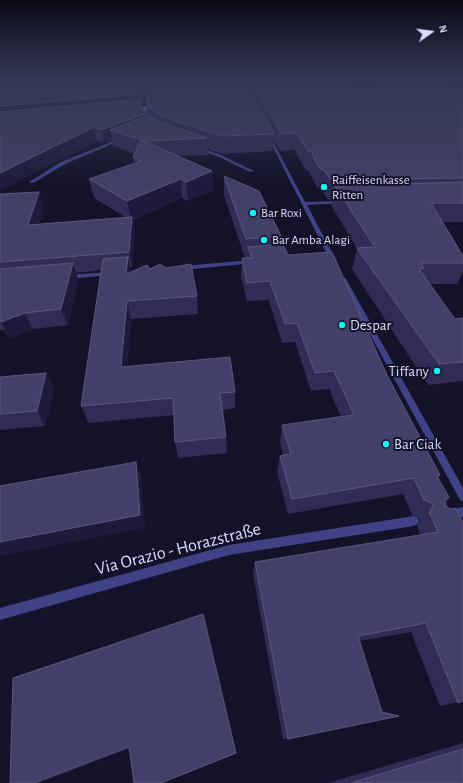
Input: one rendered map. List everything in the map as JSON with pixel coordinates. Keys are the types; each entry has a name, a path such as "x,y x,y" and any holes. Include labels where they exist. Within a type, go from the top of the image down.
{"street":[{"path":"145,116 151,127"},
{"path":"265,130 304,204 327,256 463,498"},
{"path":"31,182 63,163 129,136"},
{"path":"191,146 220,156 252,171"},
{"path":"304,204 347,201"},
{"path":"178,268 256,262"},
{"path":"62,277 116,273"},
{"path":"438,516 463,512"},
{"name":"Via Orazio - Horazstraße","path":"0,614 228,550 414,520"}],"building":[{"path":"0,116 141,116 101,130 94,127 0,173"},
{"path":"150,116 160,122 207,138 145,141 110,130"},
{"path":"161,116 264,116 274,134 222,136"},
{"path":"271,116 463,116 463,178 331,180 324,170 319,168 311,151 308,151 296,133 281,133"},
{"path":"141,140 212,171 186,182 181,179 127,201 89,179 141,161 133,157"},
{"path":"224,176 259,191 281,236 246,239"},
{"path":"463,182 463,203 431,203 463,256 463,263 421,263 424,268 419,269 455,319 463,318 463,362 439,364 357,248 375,247 335,186"},
{"path":"39,192 28,225 132,217 129,252 0,262 0,194"},
{"path":"283,244 288,255 332,252 387,375 440,475 437,476 449,497 445,502 446,506 451,509 455,508 463,522 463,701 458,703 426,623 358,636 382,712 399,716 288,739 255,562 438,532 429,512 433,507 432,503 424,500 414,478 292,499 280,456 291,454 282,425 354,415 334,371 315,373 297,323 285,324 270,281 247,283 242,258 252,258 248,247"},
{"path":"128,257 126,274 147,265 150,269 160,264 166,268 191,264 197,296 127,301 121,367 230,357 235,392 220,393 226,437 175,442 173,398 81,406 103,259"},
{"path":"73,263 61,309 25,313 1,322 0,269"},
{"path":"46,373 37,411 0,414 0,377"},
{"path":"136,462 140,515 0,542 0,486"},
{"path":"203,614 236,753 161,783 134,783 129,747 34,783 10,783 13,678"},
{"path":"463,749 463,783 351,783"}],"place":[{"name":"Raiffeisenkasse Ritten","path":"324,187"},
{"name":"Bar Roxi","path":"253,213"},
{"name":"Bar Amba Alagi","path":"264,240"},
{"name":"Despar","path":"342,325"},
{"name":"Tiffany","path":"437,371"},
{"name":"Bar Ciak","path":"386,444"}]}
